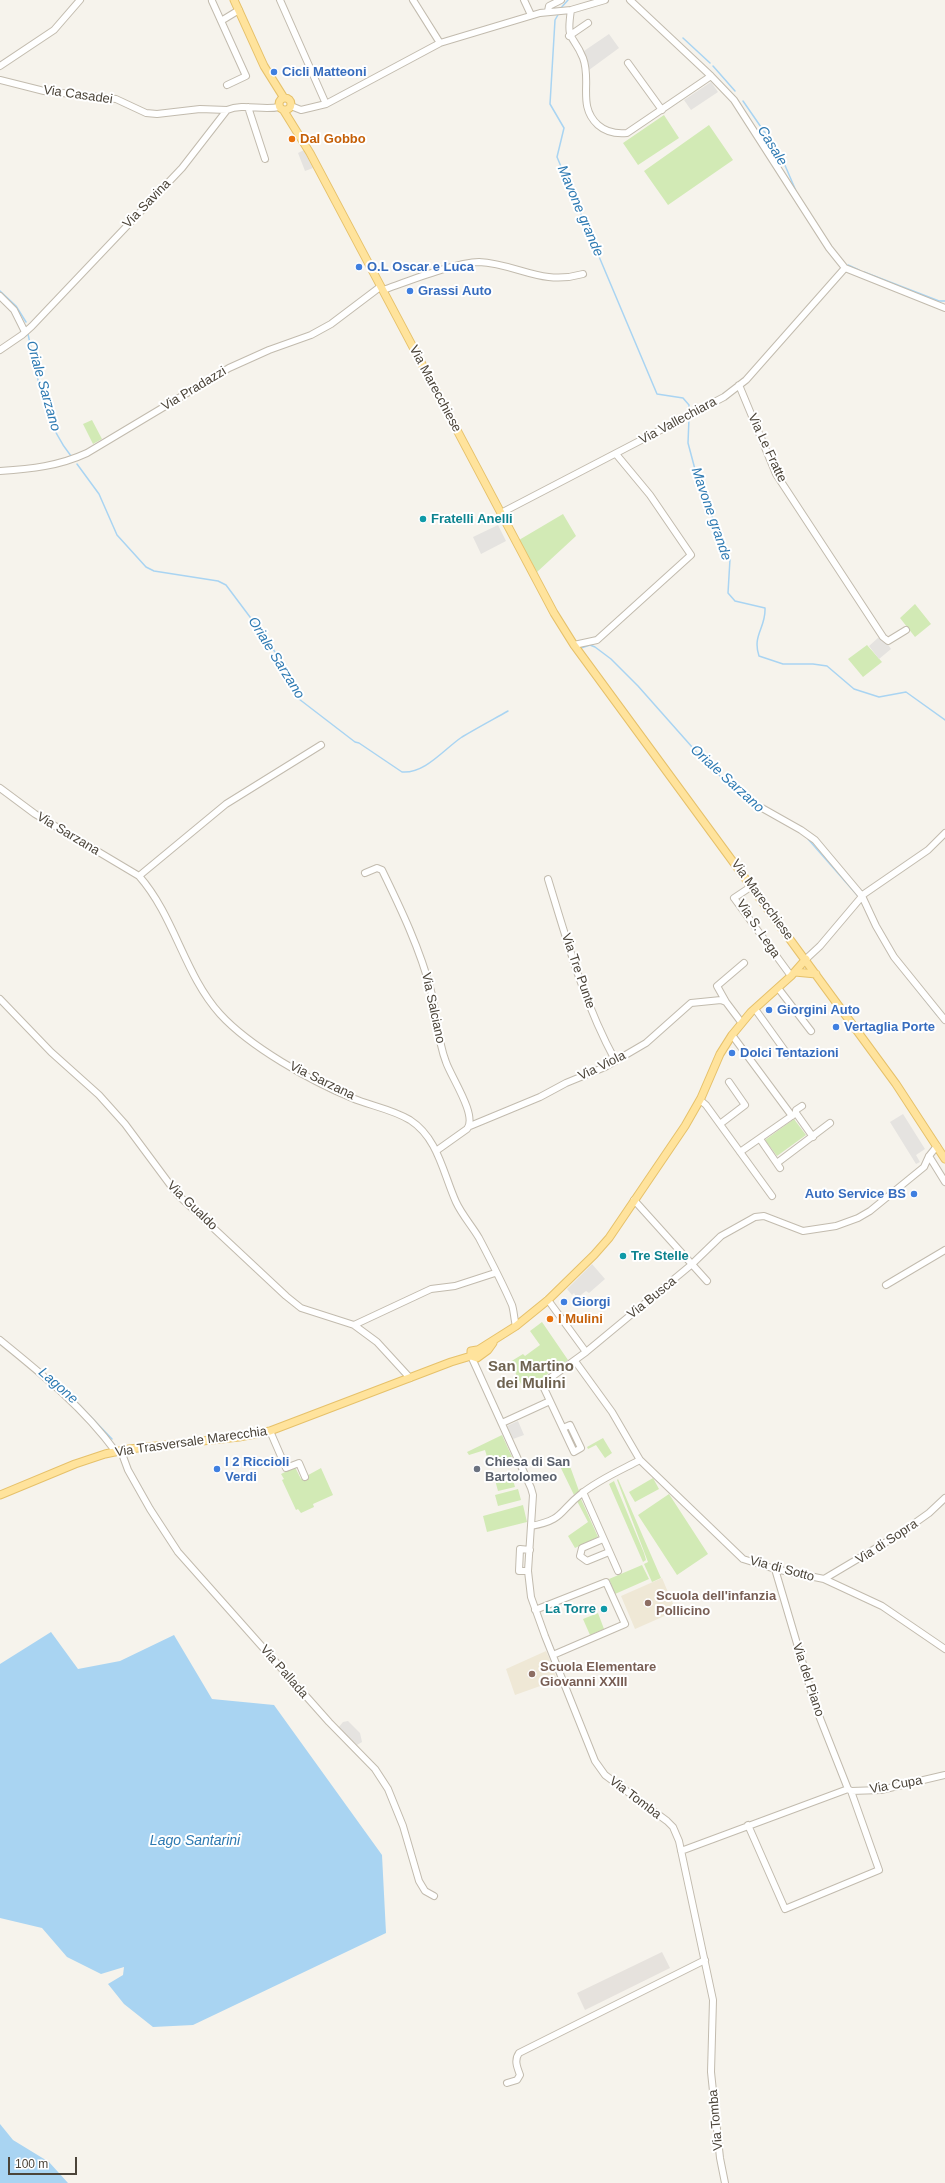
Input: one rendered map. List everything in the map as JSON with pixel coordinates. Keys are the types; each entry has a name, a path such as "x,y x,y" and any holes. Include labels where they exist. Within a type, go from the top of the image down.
{"main road":[{"name":"Via Marecchiese","path":"234,0 264,66 298,132 554,613 574,645 806,959 896,1084 941,1148 945,1159"},
{"path":"516,1326 548,1300 594,1256 634,1200 700,1100 720,1054 741,1022 793,974 806,959"},
{"path":"793,974 816,974"},
{"name":"Via Trasversale Marecchia","path":"0,1495 75,1464 119,1451 270,1432 450,1362 488,1350 499,1337 516,1326"}],"street":[{"path":"0,66 54,30 80,0"},
{"path":"280,0 326,104"},
{"path":"413,0 440,43"},
{"path":"524,0 531,15"},
{"path":"550,11 549,6 561,0"},
{"path":"227,110 248,107 270,109 284,105 300,110 326,104 440,43 531,15 550,11 571,10 605,0"},
{"path":"630,0 711,76 734,100 829,248 845,268 945,308"},
{"path":"212,1 246,76 227,85"},
{"path":"221,21 239,10"},
{"path":"571,10 569,36 583,58 586,106 594,121 600,126 618,134 627,133 711,76"},
{"path":"569,36 588,23"},
{"path":"628,63 662,110"},
{"name":"Via Casadei","path":"0,80 44,91 116,99 146,113 156,114 200,109 227,110"},
{"path":"248,107 265,159"},
{"name":"Via Savina","path":"0,350 25,332 182,168 227,110"},
{"name":"Via Pradazzi","path":"0,471 51,466 87,453 229,368 269,350 312,335 331,324 382,289 464,264 479,262 550,279 570,278 584,274"},
{"path":"739,385 845,268"},
{"path":"0,296 14,310 25,332"},
{"name":"Via Vallechiara","path":"501,513 698,411 724,397 739,385"},
{"name":"Via Le Fratte","path":"739,385 776,474 883,636 888,641 906,630"},
{"path":"574,645 597,640 691,555 650,495 616,454"},
{"path":"139,876 226,804 321,745"},
{"name":"Via Sarzana","path":"0,788 35,814 139,876 150,888 163,911 192,972 220,1014 230,1023 280,1061 353,1098 374,1104 410,1120 422,1130 436,1151 456,1203 478,1237 511,1304 516,1326"},
{"path":"762,808 801,830 815,840 862,896 876,926 894,957 945,1020"},
{"path":"806,959 820,946 862,896 928,850 945,833"},
{"name":"Via Salciano","path":"365,873 376,868 382,870 416,946 432,993 439,1041 446,1063 470,1115 470,1126"},
{"name":"Via Tre Punte","path":"548,879 574,964 594,1018 615,1060"},
{"name":"Via S. Lega","path":"752,886 734,898 793,974"},
{"path":"741,1022 726,1002 717,986 744,963"},
{"path":"778,988 810,1031"},
{"name":"Via Gualdo","path":"0,999 51,1052 98,1095 120,1118 177,1194 286,1296 301,1308 354,1325 377,1342 410,1378"},
{"name":"Via Viola","path":"470,1126 540,1097 566,1083 605,1067 615,1060 646,1044 691,1003 712,999 726,1002"},
{"path":"755,1009 788,1055"},
{"path":"732,1035 813,1137"},
{"path":"720,1124 745,1105 729,1082"},
{"path":"700,1100 720,1124 772,1196"},
{"path":"740,1152 794,1114 796,1110 802,1106"},
{"path":"760,1139 779,1166 830,1123"},
{"path":"436,1151 470,1126"},
{"name":"Via Busca","path":"550,1401 542,1384 586,1352 691,1265 721,1236 755,1217 770,1218 803,1231 836,1226 858,1218 924,1167 929,1156 941,1148"},
{"path":"929,1156 945,1182"},
{"path":"634,1200 707,1281"},
{"path":"886,1285 945,1250"},
{"path":"354,1325 432,1289 455,1286 495,1273"},
{"path":"548,1300 586,1352"},
{"name":"Via Pallada","path":"0,1340 60,1389 119,1451 146,1503 178,1552 329,1722 375,1769 388,1789 403,1826 419,1881 424,1891 434,1896"},
{"name":"Via Tomba","path":"475,1355 477,1372 502,1423 533,1495 528,1571 530,1590 535,1610 599,1766 605,1775 671,1826 679,1841 713,2000 711,2072 720,2158 725,2183"},
{"path":"531,1526 543,1524 561,1515 583,1492 640,1460 612,1412 575,1361"},
{"path":"502,1423 550,1401 563,1428"},
{"path":"270,1432 286,1468 299,1463 305,1477"},
{"name":"Via di Sotto","path":"640,1460 743,1559 774,1569 824,1579 882,1606 905,1624 945,1649"},
{"path":"583,1492 618,1571"},
{"name":"Via di Sopra","path":"824,1579 898,1535 929,1513 945,1498"},
{"path":"603,1539 582,1548 580,1556 587,1561 609,1552"},
{"path":"528,1571 519,1571 520,1550 530,1550"},
{"name":"Via del Piano","path":"748,1826 785,1909 878,1870 850,1790 816,1708 774,1569"},
{"path":"535,1610 606,1582 625,1624 553,1655"},
{"name":"Via Cupa","path":"681,1851 850,1790 881,1790 945,1776"},
{"path":"507,2083 517,2080 520,2075 516,2063 516,2057 519,2053 705,1960"}],"shaded area":[{"path":"609,34 619,48 589,70 584,51"},
{"path":"711,82 718,92 691,110 684,100"},
{"path":"304,150 313,168 305,171 298,153"},
{"path":"498,525 506,541 481,554 473,537"},
{"path":"879,637 883,637 891,649 879,659 869,646"},
{"path":"903,1114 925,1149 916,1155 920,1162 916,1164 890,1122"},
{"path":"592,1264 605,1279 589,1293 586,1291 577,1298 574,1293 572,1295 567,1289"},
{"path":"518,1421 524,1435 513,1439 507,1426"},
{"name":"Scuola dell'infanzia Pollicino","path":"662,1578 676,1611 635,1629 621,1596"},
{"name":"Scuola Elementare Giovanni XXIII","path":"546,1651 550,1660 548,1663 550,1668 553,1668 557,1680 515,1695 506,1669"},
{"path":"348,1721 360,1733 362,1742 357,1745 338,1728 343,1722"},
{"path":"662,1952 670,1968 585,2010 577,1993"}],"green space":[{"path":"664,115 679,138 638,165 623,143"},
{"path":"709,125 733,160 668,205 644,171"},
{"path":"92,420 102,439 93,444 83,424"},
{"path":"563,514 576,536 537,572 519,540"},
{"path":"915,604 931,624 915,637 900,618"},
{"path":"867,645 882,662 863,677 848,659"},
{"path":"794,1119 806,1135 777,1156 765,1140"},
{"path":"542,1322 568,1360 524,1390 510,1362 523,1354 525,1356 540,1345 530,1331"},
{"path":"502,1435 512,1457 494,1462 488,1460 485,1450 469,1455 467,1452"},
{"path":"603,1438 612,1453 605,1458 596,1445 588,1449 587,1447"},
{"path":"567,1458 579,1491 574,1495 558,1462"},
{"path":"295,1467 301,1479 321,1468 333,1495 313,1504 314,1507 301,1513 298,1509 296,1510 282,1480 284,1479 281,1474"},
{"path":"512,1476 515,1487 498,1491 495,1480"},
{"path":"653,1478 659,1489 635,1502 629,1492"},
{"path":"618,1479 661,1578 652,1582 644,1564 648,1562 617,1480"},
{"path":"614,1481 644,1553 646,1560 643,1562 609,1484"},
{"path":"518,1489 521,1500 498,1506 495,1495"},
{"path":"669,1494 708,1554 677,1575 638,1515"},
{"path":"581,1499 598,1537 575,1548 568,1536 588,1522 577,1501"},
{"path":"523,1505 527,1522 487,1532 483,1516"},
{"path":"642,1565 649,1579 615,1594 609,1579"},
{"path":"598,1613 604,1629 590,1635 583,1619"}],"water":[{"name":"Lago Santarini","path":"51,1632 78,1669 120,1661 174,1635 212,1699 274,1705 382,1855 386,1933 193,2025 153,2027 124,2004 108,1984 123,1975 124,1967 101,1974 67,1957 42,1928 0,1918 0,1664"},
{"path":"0,2124 13,2140 49,2162 68,2183 0,2183"}],"waterway":[{"name":"Mavone grande","path":"560,9 568,0"},
{"name":"Mavone grande","path":"559,13 555,20 550,104 564,128 557,157 657,394 683,398 689,405 689,414"},
{"name":"Casale","path":"683,38 710,63"},
{"name":"Casale","path":"713,66 735,91"},
{"name":"Casale","path":"743,101 781,156 796,191"},
{"name":"Casale","path":"848,265 859,270"},
{"name":"Casale","path":"864,272 939,301 945,301"},
{"name":"Oriale Sarzano","path":"0,291 16,306 26,322"},
{"name":"Oriale Sarzano","path":"28,334 38,382 48,414 54,429 71,456"},
{"name":"Mavone grande","path":"689,418 688,443 700,488 730,559 728,593 735,601 765,608 764,621 757,642 759,656 783,664 813,664 827,666 854,689 879,697 906,692 945,720"},
{"name":"Oriale Sarzano","path":"77,464 99,494 117,535 146,567 154,571 218,581 226,585 281,661 299,699 355,742 359,743 402,772 410,772 426,765 462,737 508,711"},
{"name":"Oriale Sarzano","path":"581,648 590,645 611,659 638,686 708,765 743,797 776,819"},
{"name":"Oriale Sarzano","path":"808,839 858,896"},
{"name":"Oriale Sarzano","path":"906,976 937,1015"},
{"name":"Lagone","path":"37,1367 70,1395 112,1439"}],"place":[{"name":"Cicli Matteoni","path":"274,72"},
{"name":"Dal Gobbo","path":"292,139"},
{"name":"O.L Oscar e Luca","path":"359,267"},
{"name":"Grassi Auto","path":"410,291"},
{"name":"Fratelli Anelli","path":"423,519"},
{"name":"Giorgini Auto","path":"769,1010"},
{"name":"Vertaglia Porte","path":"836,1027"},
{"name":"Dolci Tentazioni","path":"732,1053"},
{"name":"Auto Service BS","path":"914,1194"},
{"name":"Tre Stelle","path":"623,1256"},
{"name":"Giorgi","path":"564,1302"},
{"name":"I Mulini","path":"550,1319"},
{"name":"I 2 Riccioli Verdi","path":"217,1469"},
{"name":"Chiesa di San Bartolomeo","path":"477,1469"},
{"name":"Scuola dell'infanzia Pollicino","path":"648,1603"},
{"name":"La Torre","path":"604,1609"},
{"name":"Scuola Elementare Giovanni XXIII","path":"532,1674"}],"district":[{"name":"San Martino dei Mulini","path":"531,1376"}]}
